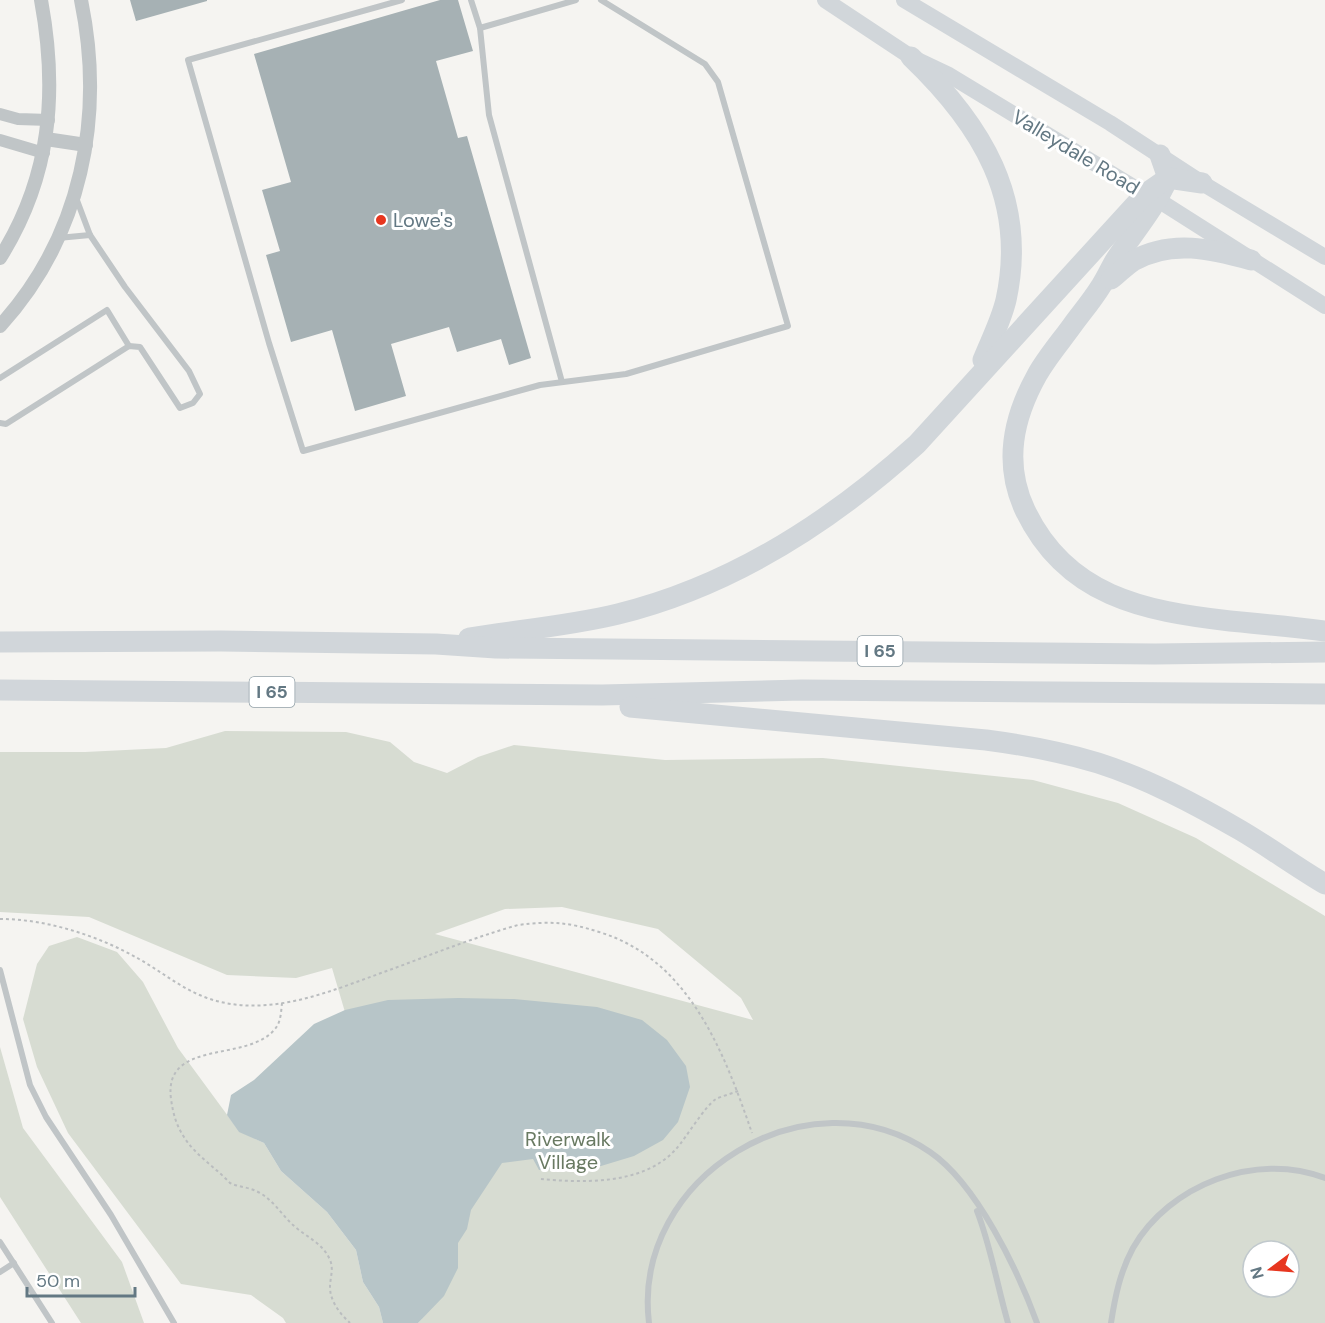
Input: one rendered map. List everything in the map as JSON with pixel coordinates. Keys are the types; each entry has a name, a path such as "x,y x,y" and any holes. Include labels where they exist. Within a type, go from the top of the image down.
{"highway":[{"path":"911,57 966,116 987,152 1006,205 1010,236 1005,301 995,334 977,376"},
{"path":"1160,155 1168,178"},
{"path":"436,644 617,614 685,592 755,562 825,519 917,444 977,376 1168,178"},
{"path":"1168,178 1202,183"},
{"path":"1152,197 1101,287 1038,372 1024,399 1016,424 1013,453 1018,491 1043,542 1061,562 1082,578 1126,601 1159,611 1190,616 1325,631"},
{"path":"1101,287 1131,262 1146,255 1179,247 1200,247 1251,260"},
{"name":"I 65","path":"0,642 220,641 436,644 496,648 1155,654 1325,652"},
{"name":"I 65","path":"0,690 660,695 802,690 1325,694"},
{"path":"543,694 656,709 986,740 1064,754 1100,764 1176,796 1242,831 1325,884"}],"main road":[{"name":"Valleydale Road","path":"825,0 911,57 949,75 1152,197 1325,306"},
{"name":"Valleydale Road","path":"904,0 1325,257"}],"street":[{"path":"0,258 24,213 45,146 51,83 41,0"},
{"path":"0,326 27,292 45,263 75,194 86,144 91,105 91,74 81,0"},
{"path":"0,114 18,119 49,120"},
{"path":"0,140 45,146 86,144"}],"lane":[{"path":"402,0 188,60 269,343 303,451 540,385 626,374 788,326 718,82 705,64 601,0"},
{"path":"471,0 480,28 489,115 562,382"},
{"path":"480,28 576,0"},
{"path":"0,423 6,424 129,346 140,346 180,408 194,403 200,394 189,371 125,287 90,235 75,194"},
{"path":"57,238 90,235"},
{"path":"0,378 107,310 129,346"},
{"path":"0,970 30,1085 46,1117 111,1215 174,1323"},
{"path":"649,1323 648,1303 654,1259 663,1233 677,1207 703,1175 724,1159 755,1142 792,1129 823,1124 876,1127 917,1143 954,1172 971,1194 1017,1274 1037,1323"},
{"path":"1111,1323 1120,1279 1132,1249 1151,1224 1184,1195 1213,1180 1242,1172 1287,1169 1325,1178"},
{"path":"971,1194 988,1240 1008,1323"},
{"path":"0,1242 52,1323"},
{"path":"0,1272 14,1263"}],"path":[{"path":"0,919 45,925 96,940 126,952 164,976 208,998 263,1005 312,997 510,927 538,922 569,923 621,939 640,949 659,964 686,992 720,1050 738,1091 755,1142"},
{"path":"282,1003 276,1029 266,1037 250,1044 182,1063 174,1073 170,1090 172,1109 183,1137 230,1183 237,1187 255,1190 270,1200 294,1226 321,1246 331,1264 330,1288 334,1301 350,1323"},
{"path":"540,1179 569,1182 599,1180 630,1175 648,1169 674,1151 707,1107 715,1100 738,1091"}],"green space":[{"name":"Riverwalk Village","path":"225,731 346,732 390,742 414,762 447,773 478,757 514,745 665,760 823,758 1033,780 1118,803 1196,838 1325,916 1325,1323 418,1323 432,1307 332,968 296,978 227,975 89,917 0,912 0,752 85,752 166,748","holes":["562,907 658,929 741,998 753,1020 435,934 505,909"]},
{"path":"77,937 117,952 143,982 178,1048 239,1131 264,1143 281,1171 327,1212 356,1250 363,1282 379,1307 383,1323 286,1323 283,1318 251,1295 181,1284 68,1133 37,1067 23,1019 37,964 49,946"},
{"path":"0,1047 23,1128 122,1262 144,1323 81,1323 0,1197"}],"shaded area":[{"path":"514,999 597,1007 642,1020 667,1040 686,1066 690,1087 678,1122 663,1140 634,1156 601,1166 539,1170 533,1159 502,1163 471,1210 467,1229 458,1243 458,1268 444,1296 418,1323 383,1323 379,1307 363,1282 356,1250 327,1212 281,1171 264,1143 239,1132 227,1115 231,1095 254,1080 314,1024 345,1010 388,1000"}],"building":[{"path":"130,0 207,0 207,1 136,21"},
{"name":"Lowe's","path":"440,0 458,0 473,51 436,61 458,138 467,136 531,358 509,365 501,339 457,352 449,327 391,344 406,396 355,411 332,330 291,342 266,255 280,251 262,190 291,182 254,54"}],"place":[{"name":"Lowe's","path":"381,220"}]}
